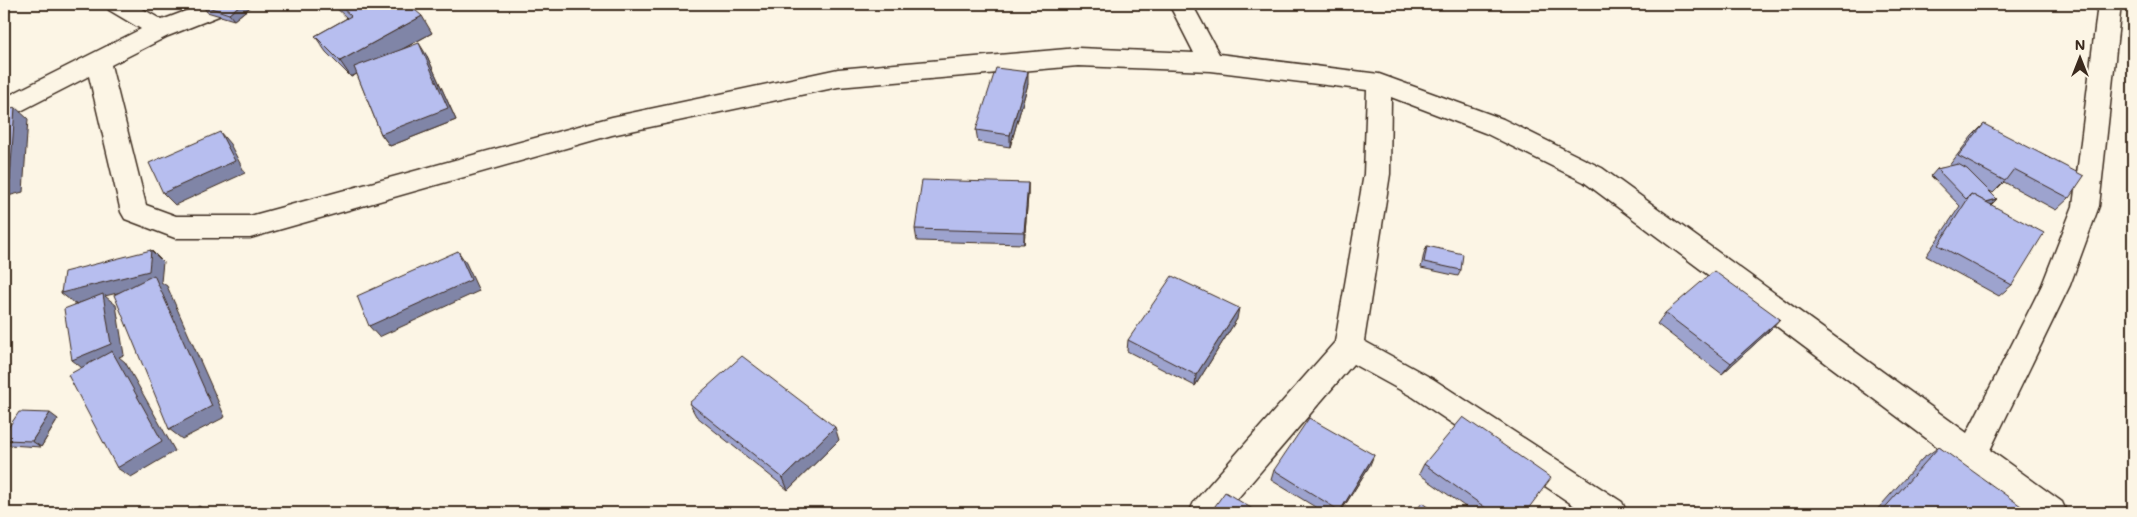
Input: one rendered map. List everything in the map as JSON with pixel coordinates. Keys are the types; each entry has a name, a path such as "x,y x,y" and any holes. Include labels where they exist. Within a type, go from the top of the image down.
{"street":[{"path":"117,4 160,30"},
{"path":"4,109 160,30 226,4"},
{"path":"1181,4 1211,62"},
{"path":"1972,454 2056,285 2086,206 2110,4"},
{"path":"98,62 134,212 175,227 250,227 612,126 838,78 1078,56 1211,62 1379,83 1494,126 1594,175 2051,513"},
{"path":"1225,504 1350,347 1377,174 1379,83"},
{"path":"1350,347 1423,388 1611,513"}],"building":[{"path":"203,4 241,4 229,14"},
{"path":"338,4 408,4 422,16 340,61 315,36 351,16"},
{"path":"419,43 448,108 381,134 354,67"},
{"path":"996,68 1028,72 1010,135 976,130"},
{"path":"15,107 10,180 4,181 4,110"},
{"path":"1984,124 2084,176 2069,198 2014,169 2005,181 1958,156"},
{"path":"220,132 235,161 163,193 149,163"},
{"path":"1958,164 1967,169 1997,199 1986,202 1971,194 1966,199 1937,169"},
{"path":"922,180 1028,183 1024,232 915,229"},
{"path":"1971,194 2044,233 2012,285 1938,245"},
{"path":"1427,246 1463,254 1461,270 1424,262"},
{"path":"151,250 149,271 61,293 64,272"},
{"path":"458,251 471,280 369,326 357,296"},
{"path":"1714,271 1780,319 1731,363 1665,313"},
{"path":"154,275 212,406 169,429 114,295"},
{"path":"1172,276 1239,308 1196,375 1128,340"},
{"path":"103,294 111,344 72,360 64,309"},
{"path":"112,351 162,441 117,468 68,375"},
{"path":"742,356 835,427 783,478 689,403"},
{"path":"19,412 50,413 32,441 4,440 4,434"},
{"path":"1463,417 1551,478 1525,513 1493,513 1424,464"},
{"path":"1309,418 1374,455 1340,511 1274,470"},
{"path":"1939,447 2021,506 2015,513 1880,513"},
{"path":"1225,492 1259,513 1210,513"},
{"path":"1422,503 1436,513 1414,513"},
{"path":"199,506 202,513 186,513"}]}
